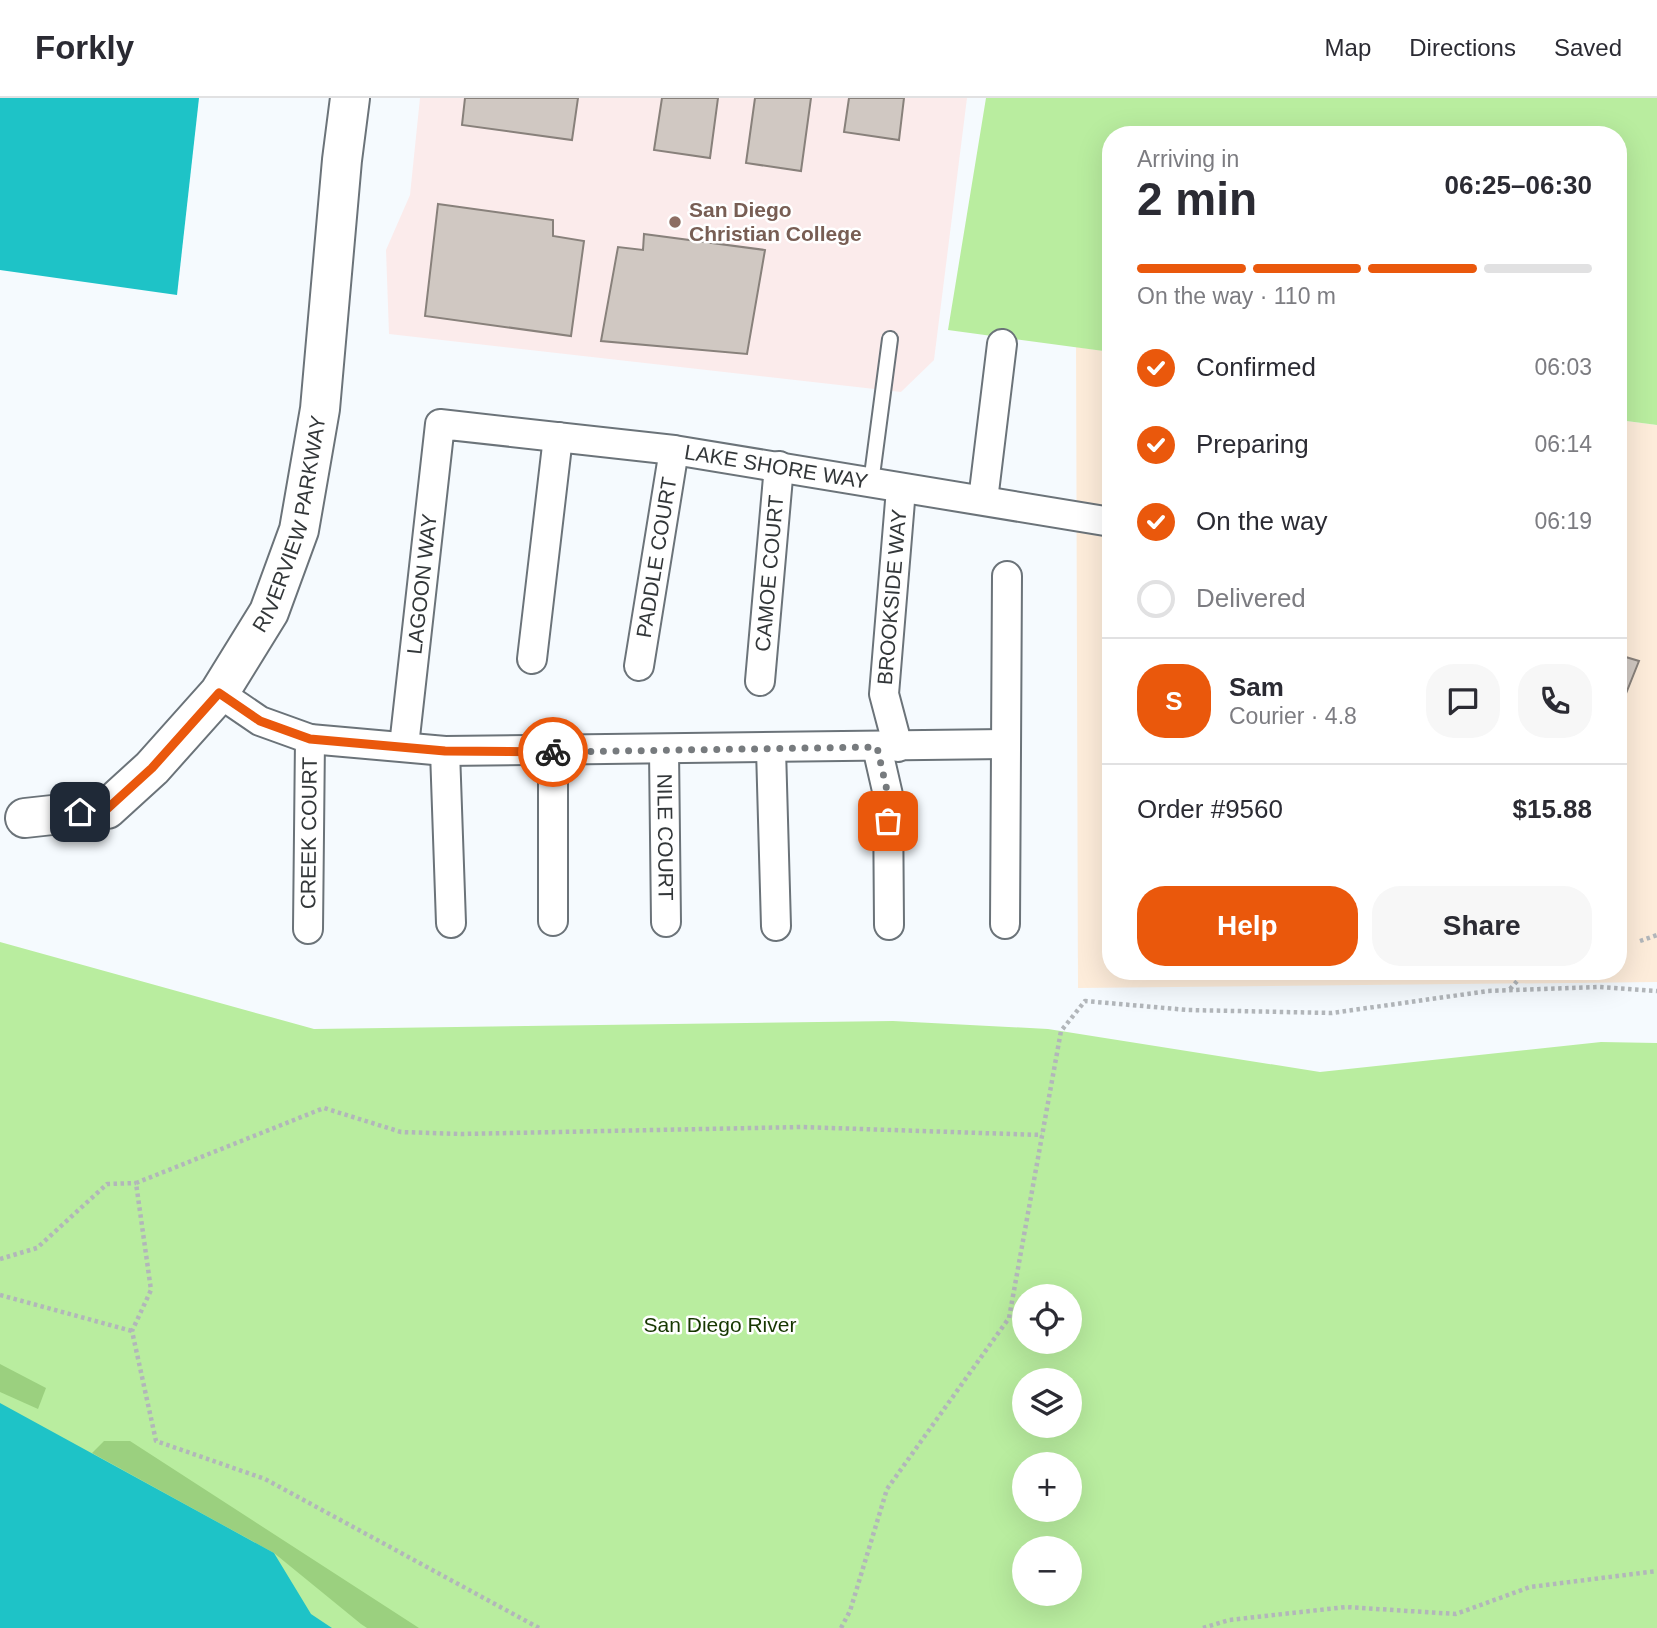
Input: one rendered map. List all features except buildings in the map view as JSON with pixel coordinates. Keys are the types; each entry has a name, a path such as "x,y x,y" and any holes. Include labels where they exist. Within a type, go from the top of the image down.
{"street":[{"name":"RIVERVIEW PARKWAY","path":"25,818 107,809 152,768 219,693 269,612 299,530 320,410 341,160 350,98"},
{"path":"984,500 1002,344"},
{"name":"LAKE SHORE WAY","path":"440,424 674,450 1102,520"},
{"name":"LAGOON WAY","path":"404,746 440,424"},
{"path":"531,659 558,437"},
{"name":"PADDLE COURT","path":"639,666 674,450"},
{"name":"CAMOE COURT","path":"760,681 779,466"},
{"name":"BROOKSIDE WAY","path":"889,925 884,695 901,489"},
{"path":"1005,924 1007,576"},
{"path":"219,693 260,721 310,739 445,751 664,751 1005,744"},
{"name":"CREEK COURT","path":"308,929 310,739"},
{"path":"771,749 776,926"},
{"path":"445,751 451,923"},
{"name":"NILE COURT","path":"664,751 666,922"},
{"path":"553,752 553,921"}],"lane":[{"path":"871,482 890,339"}],"path":[{"path":"1640,941 1657,935"},
{"path":"1509,989 1517,980"},
{"path":"841,1628 850,1611 887,1489 1009,1318 1061,1031 1085,1001 1188,1010 1332,1013 1509,989 1600,987 1657,991"},
{"path":"0,1259 37,1248 107,1184 136,1183 324,1108 401,1132 801,1127 1042,1135"},
{"path":"136,1183 151,1290 132,1331 156,1441 265,1479 539,1628"},
{"path":"0,1295 132,1331"},
{"path":"1203,1628 1228,1620 1346,1608 1456,1614 1530,1587 1657,1571"}],"shaded area":[{"name":"San Diego Christian College","path":"420,98 967,98 934,360 901,392 389,334 386,250 410,195"},
{"path":"1076,347 1102,351 1102,980 1627,980 1627,421 1657,425 1657,982 1078,988"}],"green space":[{"path":"986,98 1657,98 1657,425 1627,421 1627,126 1102,126 1102,351 948,330"},
{"name":"San Diego River","path":"0,942 314,1029 893,1021 1048,1029 1320,1072 1601,1042 1657,1043 1657,1628 0,1628"},
{"path":"0,1364 46,1388 38,1409 0,1392"},
{"path":"104,1441 130,1441 419,1628 367,1628 274,1553 92,1453"}],"water":[{"path":"0,98 199,98 177,295 0,270"},
{"path":"0,1403 274,1553 311,1614 332,1628 0,1628"}],"way so far":[{"path":"553,752 877,747 888,795 888,821"}],"place":[{"name":"San Diego Christian College","path":"675,222"}],"route":[{"path":"80,812 107,809 152,768 219,693 260,721 310,739 445,751 553,752"}]}
